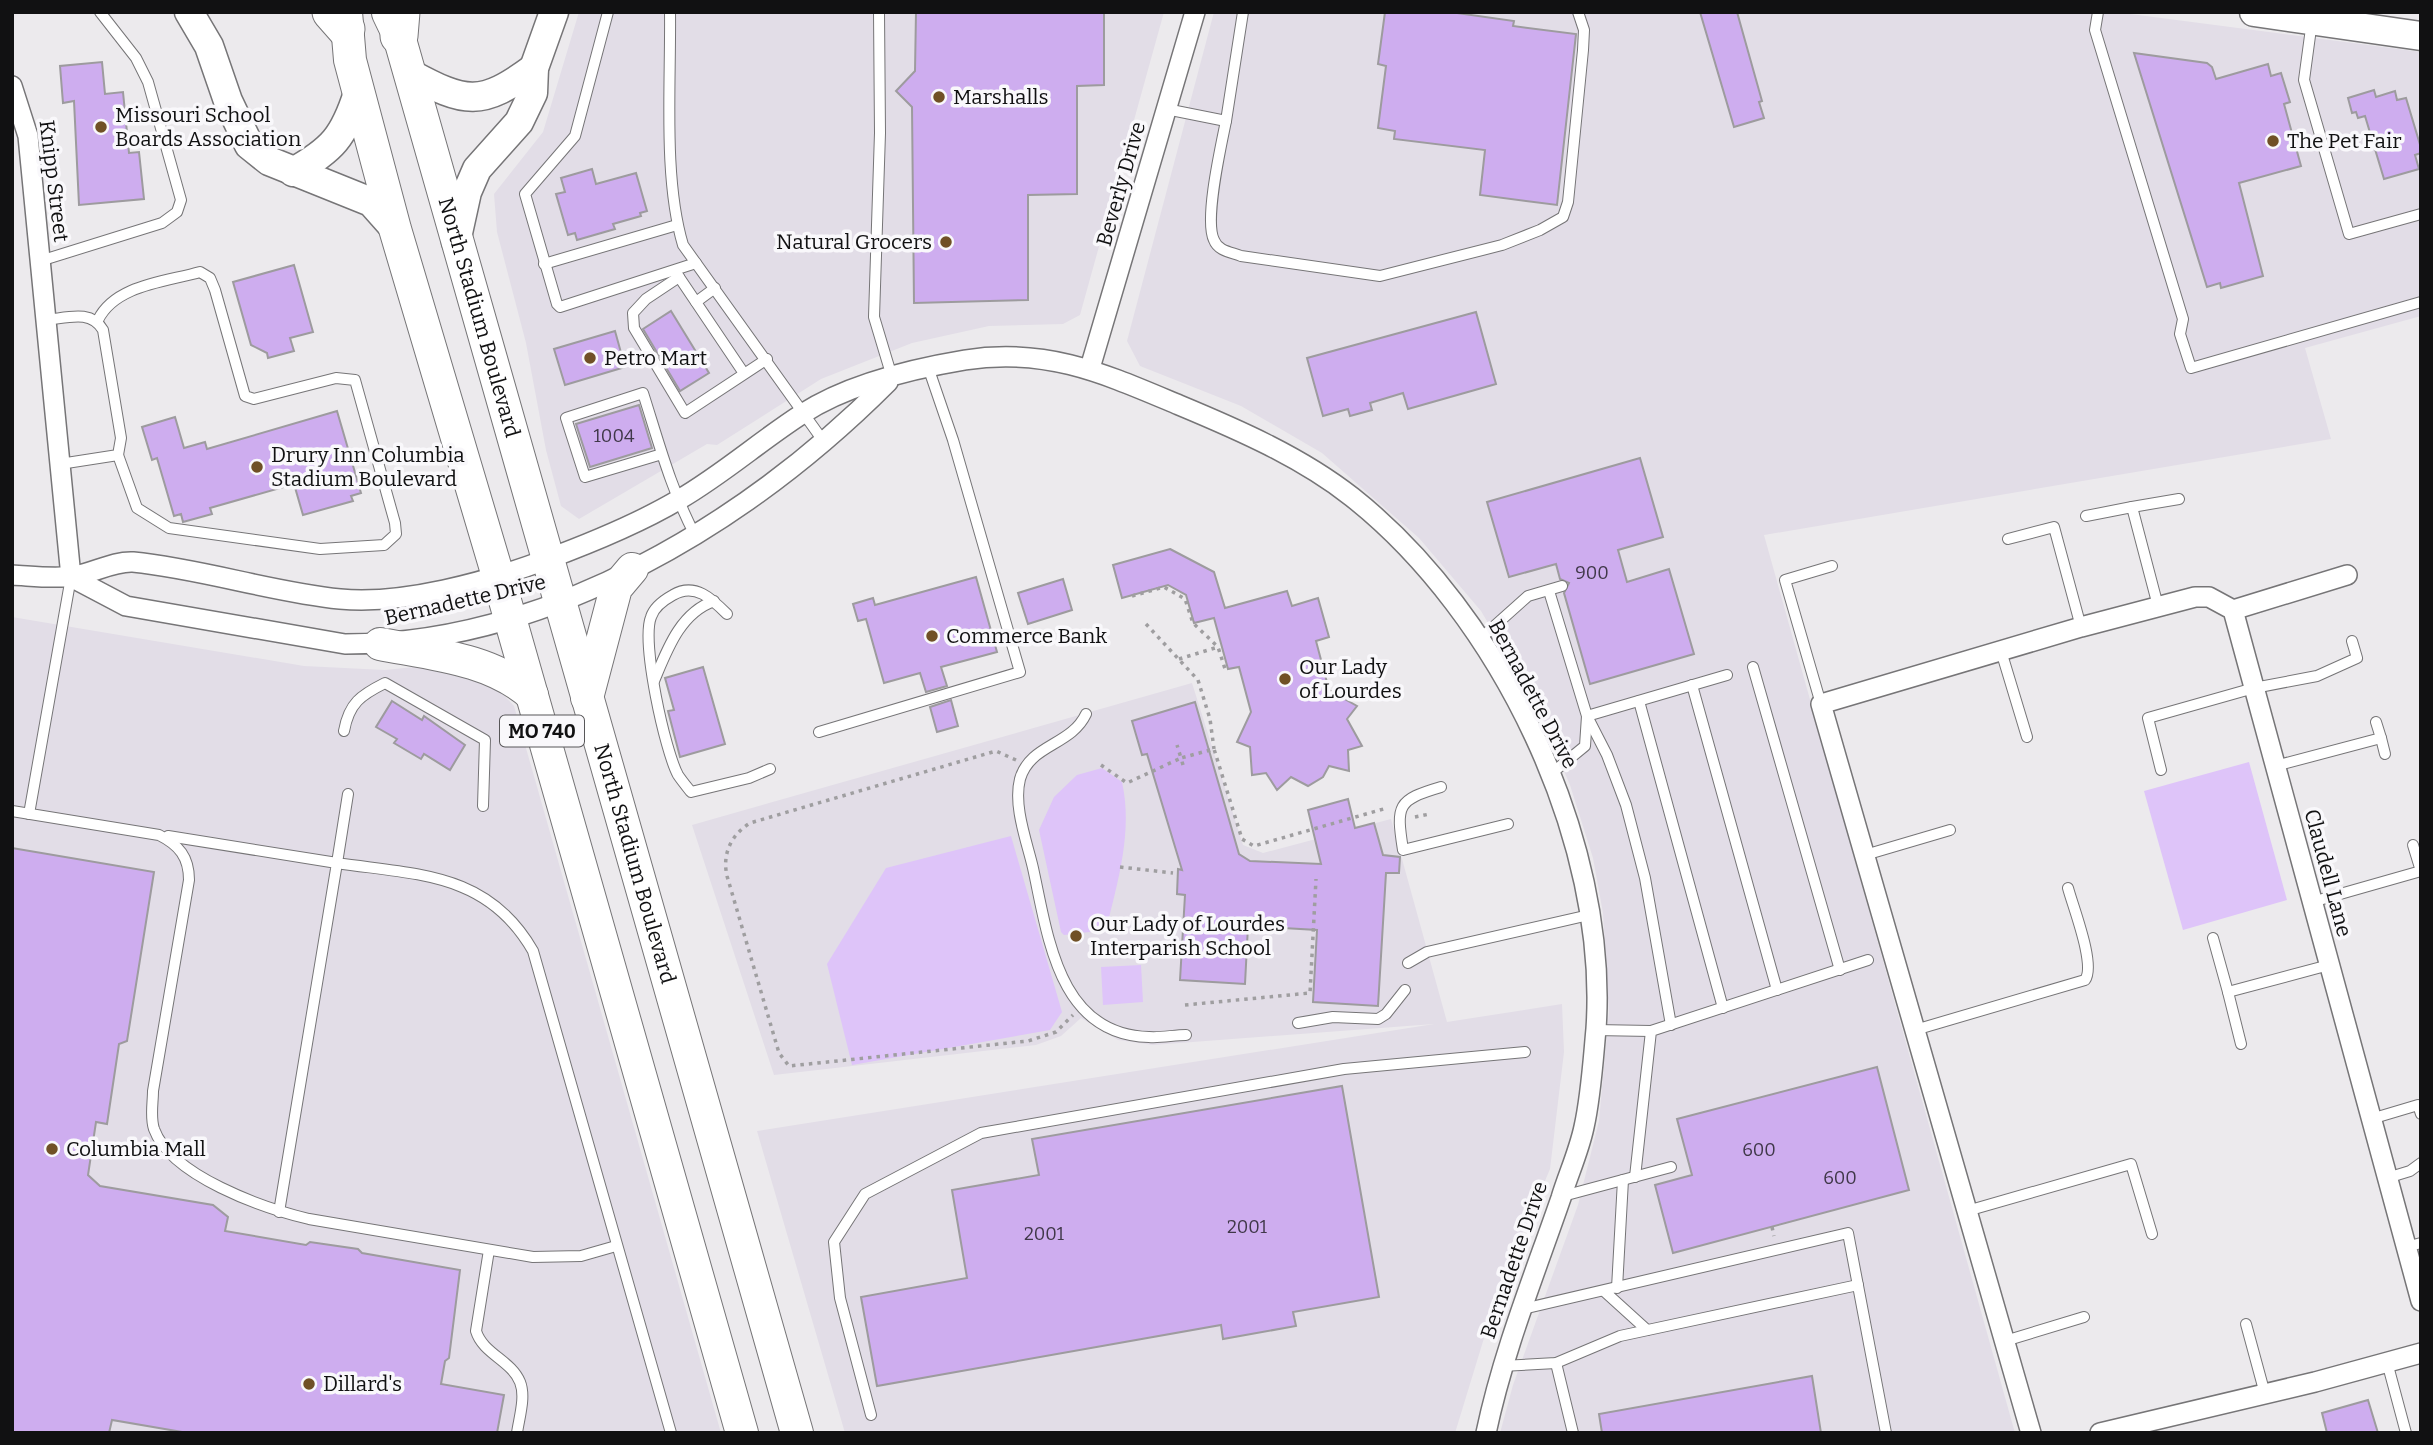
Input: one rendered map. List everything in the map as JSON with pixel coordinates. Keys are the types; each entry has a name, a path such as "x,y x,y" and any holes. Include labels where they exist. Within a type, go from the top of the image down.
{"main road":[{"name":"MO 740","path":"341,18 358,93 395,229 510,617 742,1433"},
{"name":"North Stadium Boulevard","path":"396,20 456,242 797,1433"},
{"path":"587,699 616,588 632,569"},
{"path":"380,644 452,658 508,675 532,695"}],"street":[{"path":"189,12 209,46 228,101 249,145 269,161 371,202 395,229"},
{"path":"456,242 467,192 477,169 519,122 533,93 534,68 554,12"},
{"name":"Beverly Drive","path":"1090,369 1195,12"},
{"path":"2254,12 2421,36"},
{"path":"410,73 444,92 478,98 504,90 534,68"},
{"name":"Knipp Street","path":"12,86 28,136 72,577"},
{"path":"293,172 334,145 348,125 358,93"},
{"name":"Bernadette Drive","path":"12,575 72,577 125,561 347,600 410,595 498,576 618,531 677,501 742,460 804,412 845,393 928,368 1013,354 1090,369 1253,435 1347,493 1394,533 1437,579 1481,638 1552,773 1577,852 1589,915 1595,1030 1584,1129 1523,1309 1500,1366 1486,1433"},
{"name":"Bernadette Drive","path":"72,577 126,606 345,644 380,644 420,638 510,617 559,601 696,537 824,442 892,378"},
{"path":"2031,1433 1821,704 2158,606 2195,597 2210,597 2232,610 2347,575"},
{"name":"Claudell Lane","path":"2232,610 2387,1178 2413,1245 2421,1301"},
{"path":"2099,1433 2265,1394 2421,1353"}],"lane":[{"path":"40,261 162,223 177,212 181,200 148,82 136,58 100,12"},
{"path":"608,12 575,136 525,194 544,264 560,307 676,274"},
{"path":"670,12 671,179 677,225 683,244 824,442"},
{"path":"879,12 880,133 874,317 892,378"},
{"path":"1242,12 1212,222 1213,239 1220,249 1241,256 1380,276 1502,245 1540,230 1563,217 1568,202 1583,50 1584,30 1578,12"},
{"path":"2098,12 2095,30 2183,318 2180,334 2190,368 2421,302"},
{"path":"2312,21 2304,79 2348,233 2421,214"},
{"path":"1166,109 1226,121"},
{"path":"544,264 677,225"},
{"path":"696,263 676,274 633,313 634,328 641,345 685,413 743,372 767,359"},
{"path":"46,320 86,316 98,320 103,330 121,438 118,455 137,508 169,528 320,549 384,545 396,534 396,523 355,380 337,378 254,399 245,396 211,278 200,272 121,294 105,306 98,320"},
{"path":"676,274 743,372"},
{"path":"696,302 715,288"},
{"path":"819,732 1020,672 928,368"},
{"path":"662,454 641,456 607,466 584,477 566,418 591,415 624,405 643,393 677,501 696,537"},
{"path":"60,464 118,455"},
{"path":"2086,516 2179,499"},
{"path":"2132,507 2158,606"},
{"path":"2008,539 2053,527 2081,627"},
{"path":"1821,704 1786,580 1832,566"},
{"path":"29,814 72,577"},
{"path":"1481,638 1528,596 1562,586"},
{"path":"727,614 706,593 682,590 663,600 651,617 649,638 654,681 678,775 691,792 750,778 770,769"},
{"path":"1549,591 1587,716 1607,755 1636,842 1671,1025"},
{"path":"654,681 681,625 700,606 714,601"},
{"path":"2161,770 2148,718 2254,688 2317,676 2357,658 2352,641"},
{"path":"2001,651 2027,737"},
{"path":"1753,667 1840,970"},
{"path":"1587,716 1727,675"},
{"path":"344,731 347,713 359,696 385,683 485,740 483,806"},
{"path":"1692,685 1777,990"},
{"path":"1639,701 1723,1008"},
{"path":"1086,714 1080,728 1037,754 1020,779 1021,815 1054,962 1062,982 1098,1020 1133,1035 1186,1035"},
{"path":"1552,773 1585,746 1587,716"},
{"path":"2376,722 2385,754"},
{"path":"2275,766 2381,738"},
{"path":"1441,787 1410,797 1402,807 1399,823 1403,850 1508,824"},
{"path":"279,1212 348,794"},
{"path":"12,811 460,884 494,903 522,932 533,951 671,1433"},
{"path":"1865,855 1950,830"},
{"path":"159,835 174,843 184,855 189,880 153,1091 154,1128 165,1150 181,1166 279,1212 533,1258 581,1256 616,1246"},
{"path":"2312,902 2421,871 2413,845"},
{"path":"1915,1030 2085,980 2088,975 2088,960 2068,888"},
{"path":"1408,963 1427,952 1589,915"},
{"path":"2213,938 2241,1044"},
{"path":"1595,1030 1651,1031 1868,960"},
{"path":"2228,992 2329,965"},
{"path":"1298,1023 1333,1017 1378,1019 1387,1014 1405,990"},
{"path":"1635,1177 1651,1031"},
{"path":"871,1415 840,1298 834,1242 865,1194 981,1133 1344,1069 1525,1052"},
{"path":"2371,1119 2417,1105 2421,1114"},
{"path":"2387,1178 2410,1171 2421,1163"},
{"path":"1967,1211 2131,1164 2152,1234"},
{"path":"1561,1196 1671,1167"},
{"path":"1617,1288 1623,1180"},
{"path":"1523,1309 1848,1233 1886,1433"},
{"path":"489,1250 476,1331 479,1341 520,1382 522,1398 517,1433"},
{"path":"1500,1366 1556,1363 1620,1336 1858,1285"},
{"path":"1604,1291 1647,1330"},
{"path":"2005,1341 2084,1317"},
{"path":"2246,1324 2265,1394"},
{"path":"1556,1363 1573,1433"},
{"path":"2387,1363 2406,1433"}],"path":[{"path":"1132,596 1164,586 1185,599 1193,623 1218,647 1226,673"},
{"path":"1146,624 1198,680 1210,719 1214,749 1242,839 1254,846 1386,808"},
{"path":"1178,659 1218,647"},
{"path":"1177,745 1183,765"},
{"path":"1101,765 1127,783 1181,758 1214,749"},
{"path":"1027,765 996,751 758,820 734,836 726,859 727,876 779,1054 789,1066 1028,1041 1056,1032 1080,1004"},
{"path":"1120,867 1173,873"},
{"path":"1185,1004 1310,993 1315,879"}],"shaded area":[{"path":"579,12 1164,12 1080,315 1063,324 989,326 912,343 821,379 717,445 707,444 579,519 561,506 546,450 526,343 497,232 494,194 543,132"},
{"path":"1214,12 2115,12 2421,52 2421,316 2305,348 2331,439 1764,535 2015,1433 1500,1433 1513,1385 1578,1205 1599,1121 1609,1012 1603,913 1593,858 1570,785 1533,699 1481,611 1419,538 1322,453 1241,406 1140,366 1127,341"},
{"name":"Columbia Mall","path":"12,617 304,666 385,670 434,665 499,690 514,706 721,1433 12,1433"},
{"path":"1192,683 1243,845 1263,853 1391,819 1447,1022 1562,1004 1564,1052 1550,1169 1499,1289 1455,1433 845,1433 757,1131 1434,1024 1153,1045 1118,1040 1081,1018 1061,1036 1036,1045 774,1075 692,825"},
{"path":"2249,762 2287,900 2183,930 2144,791"},
{"path":"1102,768 1122,782 1125,800 1123,856 1115,893 1106,930 1064,935 1061,932 1039,830 1054,797 1077,775"},
{"path":"1011,836 1062,1012 1050,1030 852,1065 827,964 886,868"},
{"path":"1141,965 1143,1002 1103,1005 1101,967"}],"building":[{"path":"916,12 1104,12 1104,85 1077,86 1077,194 1028,195 1028,300 914,303 912,107 896,91 915,71"},
{"path":"1385,12 1450,12 1514,21 1513,26 1576,34 1557,205 1480,195 1485,150 1394,139 1395,131 1378,128 1386,66 1378,64"},
{"path":"1700,12 1737,12 1762,101 1759,102 1764,118 1734,127"},
{"path":"2134,53 2207,63 2212,67 2216,79 2268,64 2271,76 2281,73 2290,102 2284,104 2301,166 2239,183 2263,276 2221,288 2220,283 2207,287"},
{"name":"Missouri School Boards Association","path":"102,62 105,94 123,92 129,153 139,152 144,199 79,205 74,101 63,103 60,66"},
{"path":"2374,90 2376,97 2395,91 2397,100 2406,98 2421,148 2421,153 2415,155 2419,169 2384,179 2365,116 2358,118 2356,112 2352,113 2348,98"},
{"path":"592,169 596,184 636,173 647,211 640,213 641,216 613,224 615,229 577,240 575,233 568,235 556,194 565,192 561,178"},
{"path":"294,265 313,332 290,338 294,351 268,358 267,353 251,345 233,282"},
{"path":"671,311 709,373 680,391 643,329"},
{"path":"1476,312 1496,384 1408,409 1403,393 1370,403 1372,410 1350,416 1348,409 1323,416 1307,358"},
{"name":"Petro Mart","path":"615,331 625,367 565,385 554,349"},
{"path":"639,405 652,448 590,467 576,424"},
{"name":"Drury Inn Columbia Stadium Boulevard","path":"337,411 361,493 351,496 353,501 303,515 294,484 210,508 212,514 183,522 181,514 174,516 157,458 152,460 142,427 175,417 184,448 205,442 207,449"},
{"path":"1640,458 1663,537 1618,550 1627,582 1669,569 1694,654 1590,684 1564,593 1569,583 1560,579 1556,564 1509,577 1487,502"},
{"name":"Our Lady of Lourdes","path":"1170,549 1214,572 1225,608 1287,591 1292,606 1318,598 1329,637 1316,641 1329,690 1357,706 1347,719 1362,746 1348,750 1349,771 1329,766 1323,777 1308,786 1291,777 1277,790 1266,773 1252,775 1250,747 1237,742 1251,712 1239,667 1228,669 1214,618 1194,623 1186,595 1168,585 1122,598 1113,565"},
{"name":"Commerce Bank","path":"976,577 997,652 941,667 947,686 926,692 920,673 884,683 866,619 858,621 853,604 873,598 875,605"},
{"path":"1063,579 1072,610 1028,624 1018,593"},
{"path":"703,667 725,744 680,757 668,711 674,710 665,678"},
{"path":"951,700 958,726 937,732 930,707"},
{"path":"392,701 422,720 424,716 465,745 450,770 424,754 421,759 394,743 397,739 376,727"},
{"path":"1195,702 1239,854 1250,861 1321,864 1308,810 1348,799 1355,828 1374,823 1383,855 1400,857 1399,873 1386,873 1378,1006 1313,1002 1317,930 1248,926 1245,984 1180,980 1185,895 1177,894 1178,869 1182,870 1147,754 1142,755 1132,721"},
{"name":"Columbia Mall","path":"12,848 154,872 127,1041 119,1044 107,1124 96,1122 88,1175 100,1186 213,1205 228,1217 225,1231 306,1245 310,1242 358,1249 362,1253 460,1270 449,1358 445,1361 441,1384 504,1395 497,1433 188,1433 112,1420 109,1433 12,1433"},
{"path":"1877,1067 1909,1190 1673,1253 1655,1185 1692,1175 1677,1119"},
{"path":"1342,1086 1379,1297 1293,1312 1296,1326 1223,1339 1221,1325 877,1386 861,1297 967,1278 952,1190 1039,1175 1032,1139"},
{"path":"1812,1376 1821,1433 1602,1433 1599,1414"},
{"path":"2368,1400 2378,1433 2327,1433 2322,1413"}],"place":[{"name":"Marshalls","path":"939,97"},
{"name":"Missouri School Boards Association","path":"101,127"},
{"name":"The Pet Fair","path":"2273,141"},
{"name":"Natural Grocers","path":"946,242"},
{"name":"Petro Mart","path":"590,358"},
{"name":"Drury Inn Columbia Stadium Boulevard","path":"257,467"},
{"name":"Commerce Bank","path":"932,636"},
{"name":"Our Lady of Lourdes","path":"1285,679"},
{"name":"Our Lady of Lourdes Interparish School","path":"1076,936"},
{"name":"Columbia Mall","path":"52,1149"},
{"name":"Dillard's","path":"309,1384"}]}
